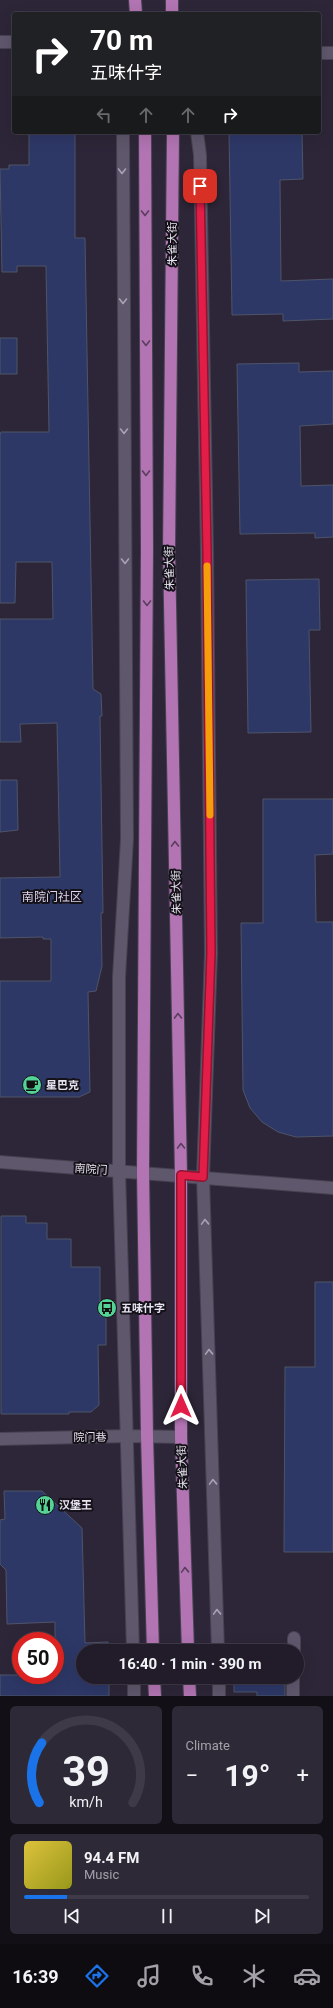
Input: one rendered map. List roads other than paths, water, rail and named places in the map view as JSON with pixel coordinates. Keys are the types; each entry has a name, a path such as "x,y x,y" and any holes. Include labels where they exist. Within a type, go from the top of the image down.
{"main road":[{"path":"135,0 136,12"},
{"path":"172,0 172,12"},
{"name":"朱雀大街","path":"144,134 147,549 143,1172 147,1436 153,1644"},
{"name":"朱雀大街","path":"173,134 169,552 181,1175 181,1437 188,1644"},
{"path":"154,1684 154,1696"},
{"path":"189,1684 190,1696"}],"street":[{"path":"0,42 12,42"},
{"path":"321,53 333,53"},
{"path":"123,134 127,839 120,977 120,1171 133,1644"},
{"path":"197,134 200,155 207,552 211,945 203,1177 218,1644"},
{"name":"南院门","path":"0,1162 181,1175"},
{"path":"181,1175 333,1188"},
{"name":"院门巷","path":"0,1439 128,1436 181,1437"},
{"path":"294,1638 294,1644"},
{"path":"134,1684 134,1696"},
{"path":"219,1684 219,1696"},
{"path":"293,1684 293,1696"}],"place":[{"name":"星巴克","path":"32,1085"},
{"name":"五味什字","path":"107,1308"},
{"name":"汉堡王","path":"45,1505"}],"district":[{"name":"南院门社区","path":"52,897"}]}
